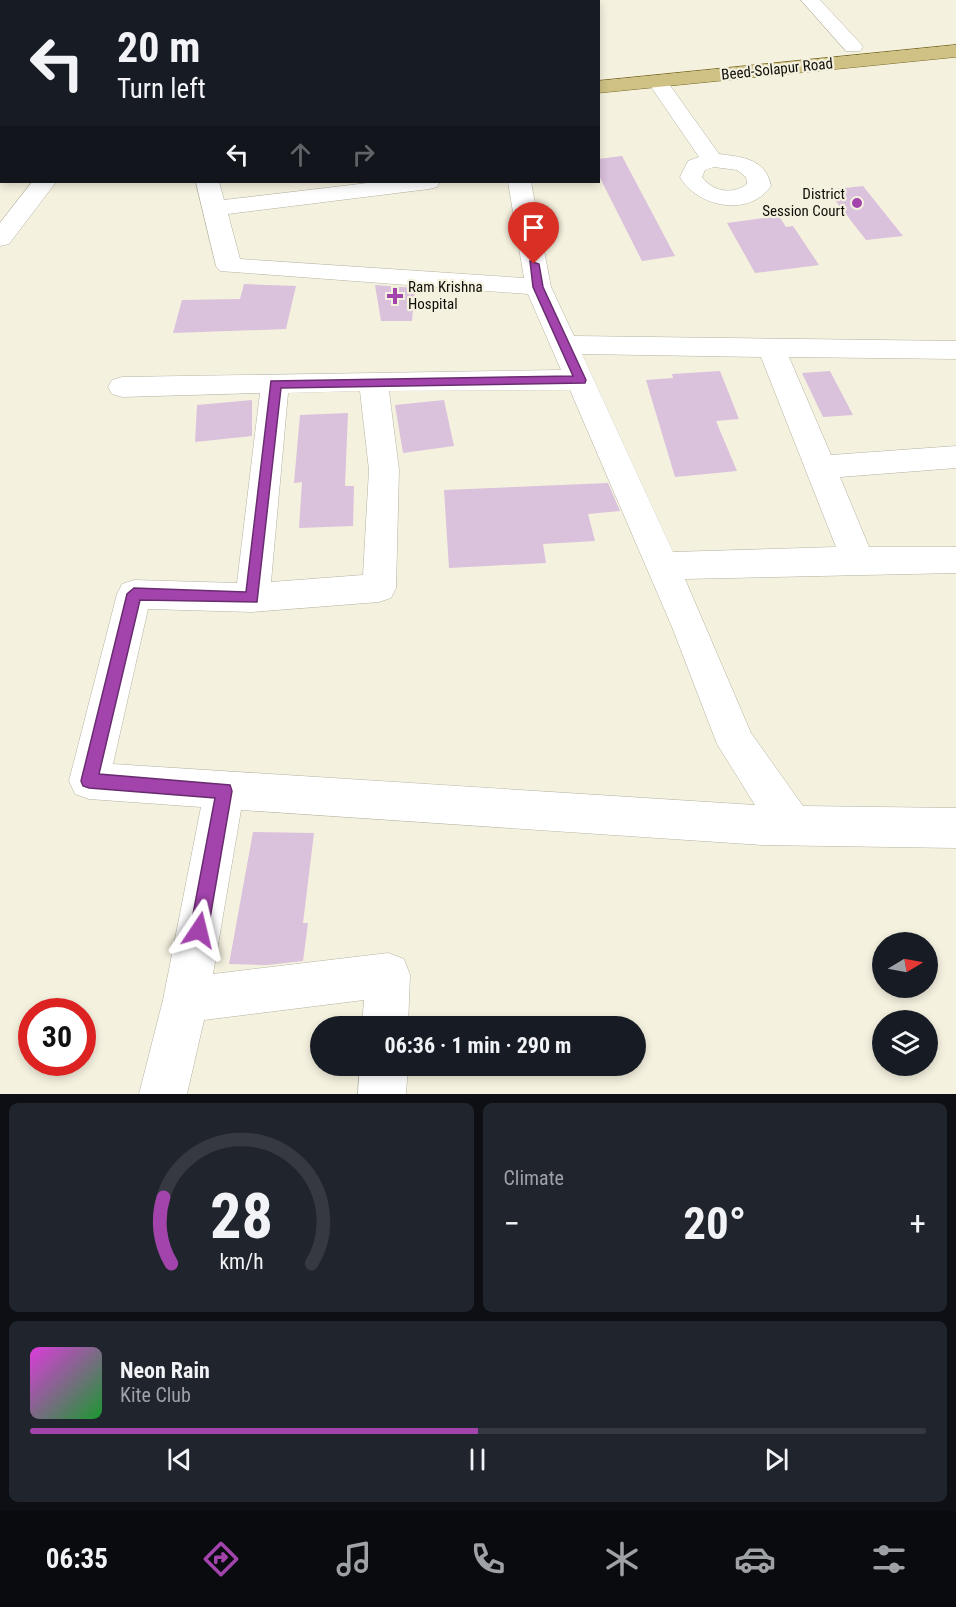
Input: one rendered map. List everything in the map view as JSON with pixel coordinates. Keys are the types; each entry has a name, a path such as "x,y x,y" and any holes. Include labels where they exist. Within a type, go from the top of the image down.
{"main road":[{"name":"Beed-Solapur Road","path":"600,73 956,37"},
{"name":"Beed-Solapur Road","path":"600,87 956,51"}],"street":[{"path":"810,0 853,47"},
{"path":"657,81 712,160"},
{"path":"0,239 43,183"},
{"path":"208,183 229,266 538,287"},
{"path":"216,208 421,183"},
{"path":"520,183 538,287 690,627 736,744 793,826"},
{"path":"564,345 956,350"},
{"path":"771,346 858,560"},
{"path":"122,387 374,381 580,380"},
{"path":"374,381 384,470 379,588 252,598 134,594 89,781 793,826 956,828"},
{"path":"252,598 275,384"},
{"path":"820,467 956,457"},
{"path":"663,566 858,560 956,560"},
{"path":"163,1094 186,1000 224,791"},
{"path":"186,1000 388,975 386,1016"},
{"path":"382,1094 383,1076"}],"building":[{"path":"622,156 675,256 642,261 600,178 600,159"},
{"path":"863,186 903,236 866,240 827,190"},
{"path":"779,216 786,227 793,226 819,265 755,273 727,223"},
{"path":"244,284 296,286 286,329 173,333 182,300 240,299"},
{"path":"375,285 415,288 412,321 381,321"},
{"path":"720,371 739,419 716,421 737,471 675,477 646,380 673,378 672,374"},
{"path":"830,371 853,415 823,417 802,373"},
{"path":"252,400 252,436 195,442 197,405"},
{"path":"444,400 454,446 403,453 395,405"},
{"path":"348,413 345,486 354,486 353,526 299,528 302,482 294,483 300,415"},
{"path":"608,483 620,511 588,514 595,541 543,544 546,563 449,568 444,490"},
{"path":"253,832 314,833 303,923 308,923 303,961 267,965 229,964"}],"place":[{"name":"District Session Court","path":"857,203"},
{"name":"Ram Krishna Hospital","path":"395,296"}],"route":[{"path":"199,930 224,791 89,781 134,594 252,598 275,384 580,380 538,287 534,264"}]}
